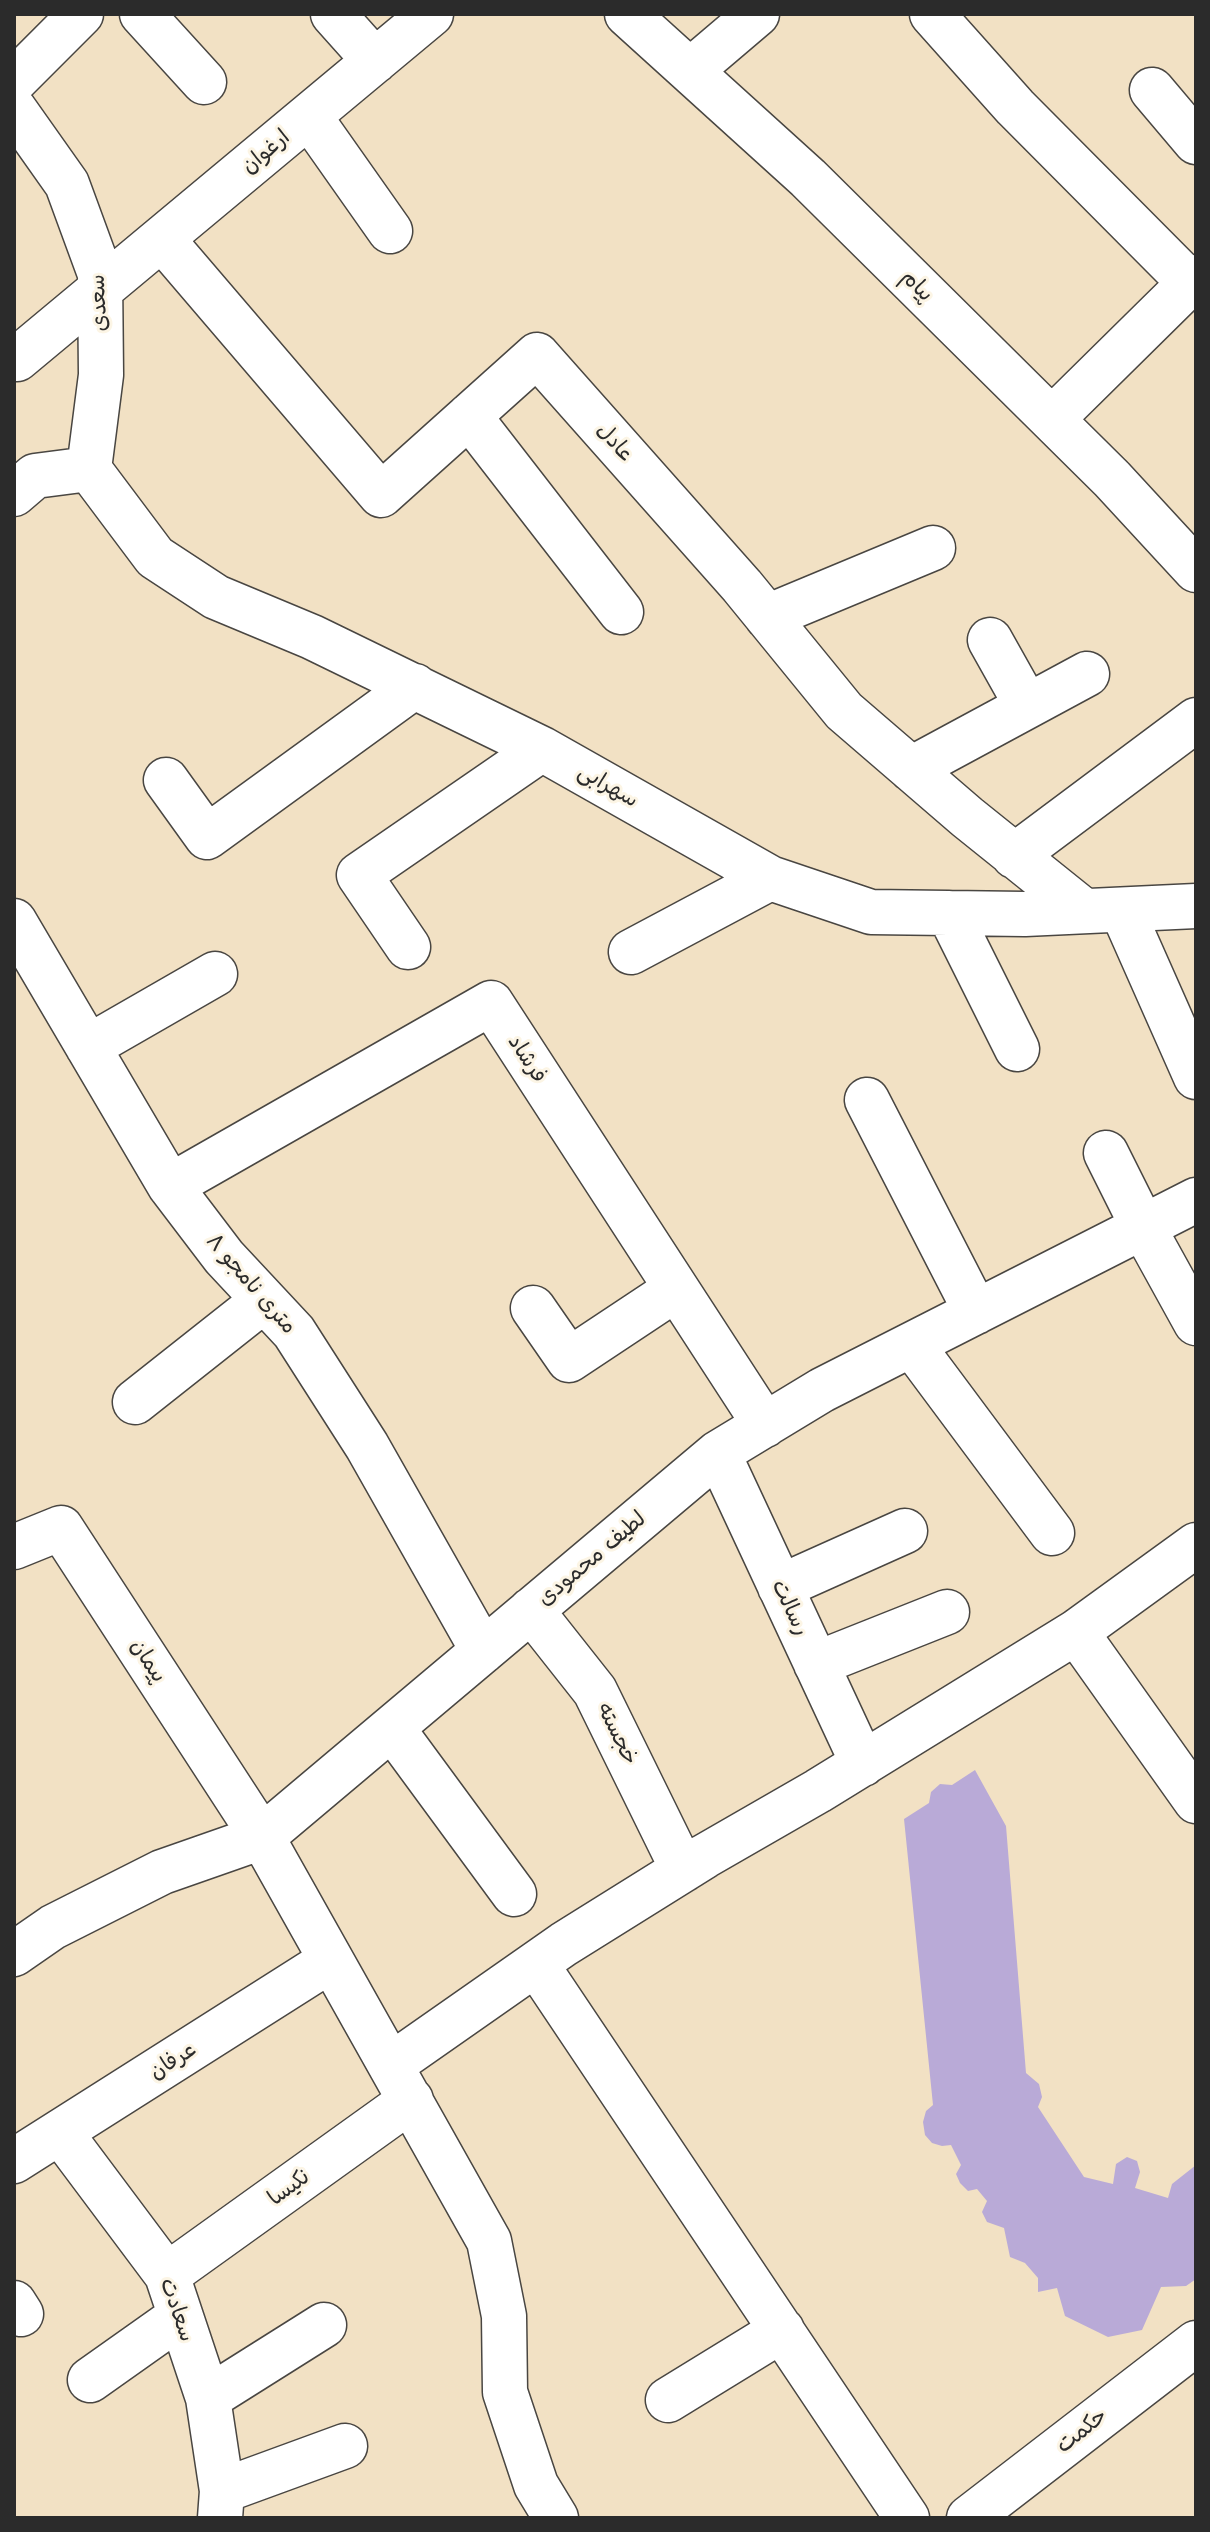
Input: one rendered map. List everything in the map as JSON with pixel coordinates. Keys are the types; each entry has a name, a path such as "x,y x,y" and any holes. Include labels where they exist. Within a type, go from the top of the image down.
{"street":[{"path":"14,81 81,14"},
{"path":"142,14 204,82"},
{"path":"333,14 375,61"},
{"name":"ارغوان","path":"17,359 431,14"},
{"name":"پیام","path":"627,14 808,178 1112,479 1196,570"},
{"path":"690,71 757,14"},
{"path":"932,14 1015,107 1193,280 1052,419"},
{"path":"1152,90 1196,142"},
{"name":"سعدی","path":"14,109 27,160 67,184 100,274 101,375 89,469"},
{"path":"309,116 390,231"},
{"name":"عادل","path":"162,239 381,495 537,355 767,617 844,711 1014,856 1103,911"},
{"path":"469,416 621,612"},
{"path":"14,494 35,476 89,469"},
{"name":"سهرابی","path":"89,469 155,557 216,597 312,637 542,749 770,878 871,912 1103,911 1196,906"},
{"path":"767,617 933,548"},
{"path":"990,640 1027,706"},
{"path":"911,769 1087,674"},
{"path":"166,780 207,837 415,686"},
{"path":"1014,856 1196,720"},
{"path":"408,947 359,875 542,749"},
{"path":"631,952 770,878"},
{"path":"1103,911 1196,1077"},
{"path":"949,913 1017,1049"},
{"name":"۸ متری نامجو","path":"14,921 170,1186 224,1257 294,1332 367,1446 483,1651"},
{"path":"88,1047 215,974"},
{"name":"فرشاد","path":"170,1186 491,1003 765,1425"},
{"path":"867,1100 976,1312"},
{"path":"1106,1153 1196,1323"},
{"name":"لطیف محمودی","path":"14,1954 53,1927 162,1872 262,1837 718,1453 822,1390 1196,1200"},
{"path":"533,1308 569,1360 676,1289"},
{"path":"135,1402 264,1300"},
{"path":"912,1345 1052,1533"},
{"name":"رسالت","path":"718,1453 863,1764"},
{"name":"پیمان","path":"14,1547 61,1528 262,1837"},
{"path":"780,1587 905,1531"},
{"name":"نکیسا","path":"167,2275 401,2082 536,1964 683,1870 863,1764 1076,1632 1196,1545"},
{"name":"خجسته","path":"531,1610 595,1691 683,1870"},
{"path":"816,1664 947,1612"},
{"path":"1076,1632 1196,1801"},
{"path":"392,1728 514,1894"},
{"path":"262,1837 489,2241 504,2316 505,2392 536,2485 556,2518"},
{"name":"عرفان","path":"14,2161 331,1960"},
{"path":"536,1964 907,2518"},
{"name":"سعادت","path":"60,2132 167,2275 208,2398 221,2504"},
{"path":"90,2380 179,2317"},
{"path":"208,2398 324,2325"},
{"path":"668,2400 782,2330"},
{"name":"حکمت","path":"969,2518 1196,2343"},
{"path":"221,2504 345,2446"}],"building":[{"path":"975,1770 1006,1826 1026,2073 1039,2084 1042,2097 1038,2107 1084,2177 1113,2184 1116,2164 1127,2157 1137,2161 1140,2172 1135,2188 1168,2198 1172,2184 1196,2165 1196,2279 1186,2286 1161,2287 1142,2330 1108,2337 1065,2316 1057,2288 1038,2292 1038,2278 1025,2263 1010,2257 1004,2228 987,2222 982,2212 987,2201 977,2189 968,2191 960,2183 956,2174 961,2165 951,2145 932,2143 925,2135 923,2122 926,2111 933,2105 904,1819 929,1803 931,1792 940,1784 952,1785"}]}
